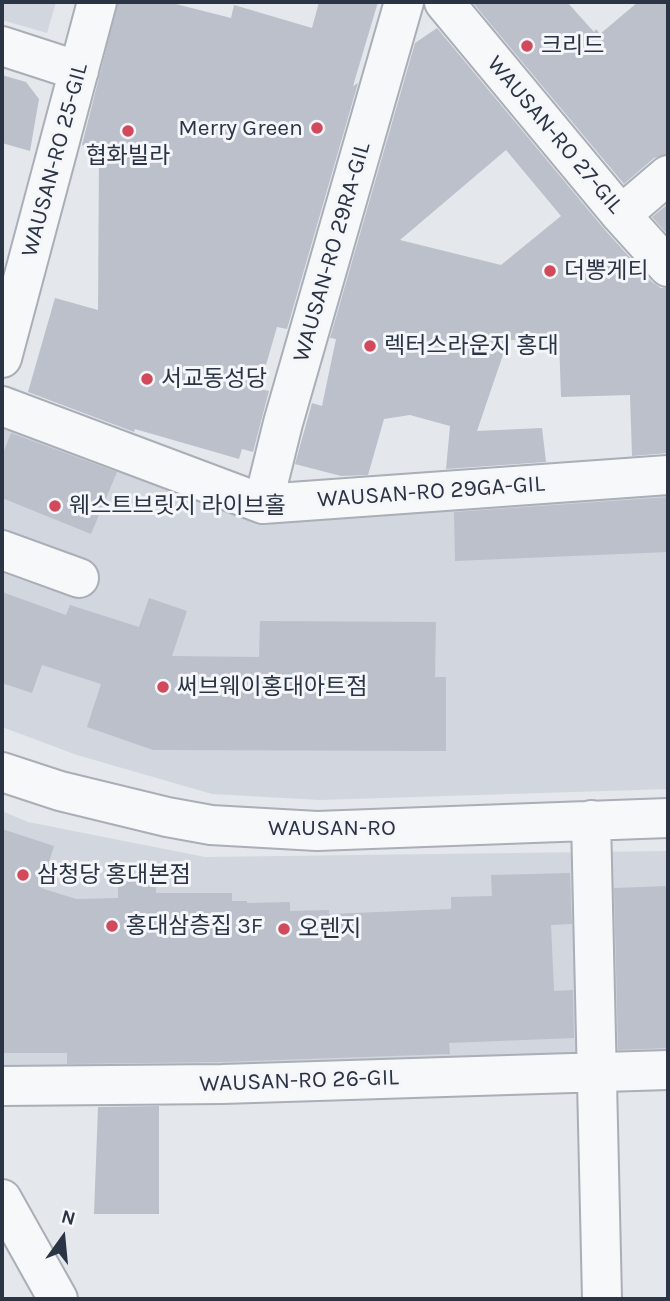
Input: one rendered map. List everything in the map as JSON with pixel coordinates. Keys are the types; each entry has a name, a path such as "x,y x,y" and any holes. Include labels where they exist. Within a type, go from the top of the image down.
{"street":[{"name":"WAUSAN-RO 25-GIL","path":"2,358 97,2"},
{"name":"WAUSAN-RO 29RA-GIL","path":"263,504 287,410 404,2"},
{"name":"WAUSAN-RO 27-GIL","path":"444,2 621,215 668,267"},
{"path":"2,46 79,71"},
{"path":"621,215 668,175"},
{"name":"WAUSAN-RO 29GA-GIL","path":"2,406 263,504 668,475"},
{"path":"2,550 79,578"},
{"name":"WAUSAN-RO","path":"2,772 60,791 211,825 317,831 668,818"},
{"path":"591,820 602,1299"},
{"name":"WAUSAN-RO 26-GIL","path":"2,1086 222,1084 668,1070"},
{"path":"2,1199 58,1299"}],"shaded area":[{"path":"2,2 56,2 47,33 2,20"},
{"path":"2,406 263,504 668,475 668,789 320,800 212,794 77,755 2,727"},
{"path":"2,811 28,822 205,857 668,851 668,1070 2,1086"}],"building":[{"path":"118,2 168,2 231,18 234,5 312,28 319,2 378,2 353,86 358,83 287,329 277,327 259,389 269,391 253,452 242,449 239,459 135,429 134,432 28,392 55,298 98,310 99,151 82,145"},
{"path":"567,2 594,32 596,29 600,34 638,2 668,2 668,154 654,158 624,184 473,3"},
{"path":"437,28 605,230 652,282 661,288 668,288 668,453 632,456 630,395 561,397 559,339 508,340 477,431 542,428 546,462 446,469 450,426 410,415 384,419 368,475 341,476 295,464 312,403 322,406 336,339 330,338 415,43","holes":["506,150 561,216 501,265 400,240"]},
{"path":"2,75 26,82 39,99 30,151 2,143"},
{"path":"668,204 668,235 652,217"},
{"path":"11,433 117,472 91,534 2,498 2,456"},
{"path":"668,497 668,552 455,561 454,512"},
{"path":"2,592 66,615 70,605 139,627 149,598 187,611 172,656 259,657 260,621 436,622 435,677 446,677 446,751 153,750 87,727 101,684 42,665 32,693 2,683"},
{"path":"2,829 54,846 41,888 76,899 118,898 118,877 156,877 156,893 232,893 232,901 290,902 290,911 329,910 329,914 451,909 451,897 492,896 491,875 570,873 572,924 551,925 554,991 573,990 574,1038 449,1043 450,1054 222,1062 67,1064 67,1053 2,1053"},
{"path":"668,886 668,1048 618,1050 614,888"},
{"path":"159,1106 159,1214 94,1214 98,1107"}],"place":[{"name":"크리드","path":"527,46"},
{"name":"Merry Green","path":"317,128"},
{"name":"협화빌라","path":"128,131"},
{"name":"더뽕게티","path":"550,271"},
{"name":"렉터스라운지 홍대","path":"370,346"},
{"name":"서교동성당","path":"147,379"},
{"name":"웨스트브릿지 라이브홀","path":"55,506"},
{"name":"써브웨이홍대아트점","path":"163,687"},
{"name":"삼청당 홍대본점","path":"23,875"},
{"name":"홍대삼층집 3F","path":"112,926"},
{"name":"오렌지","path":"284,929"}]}
